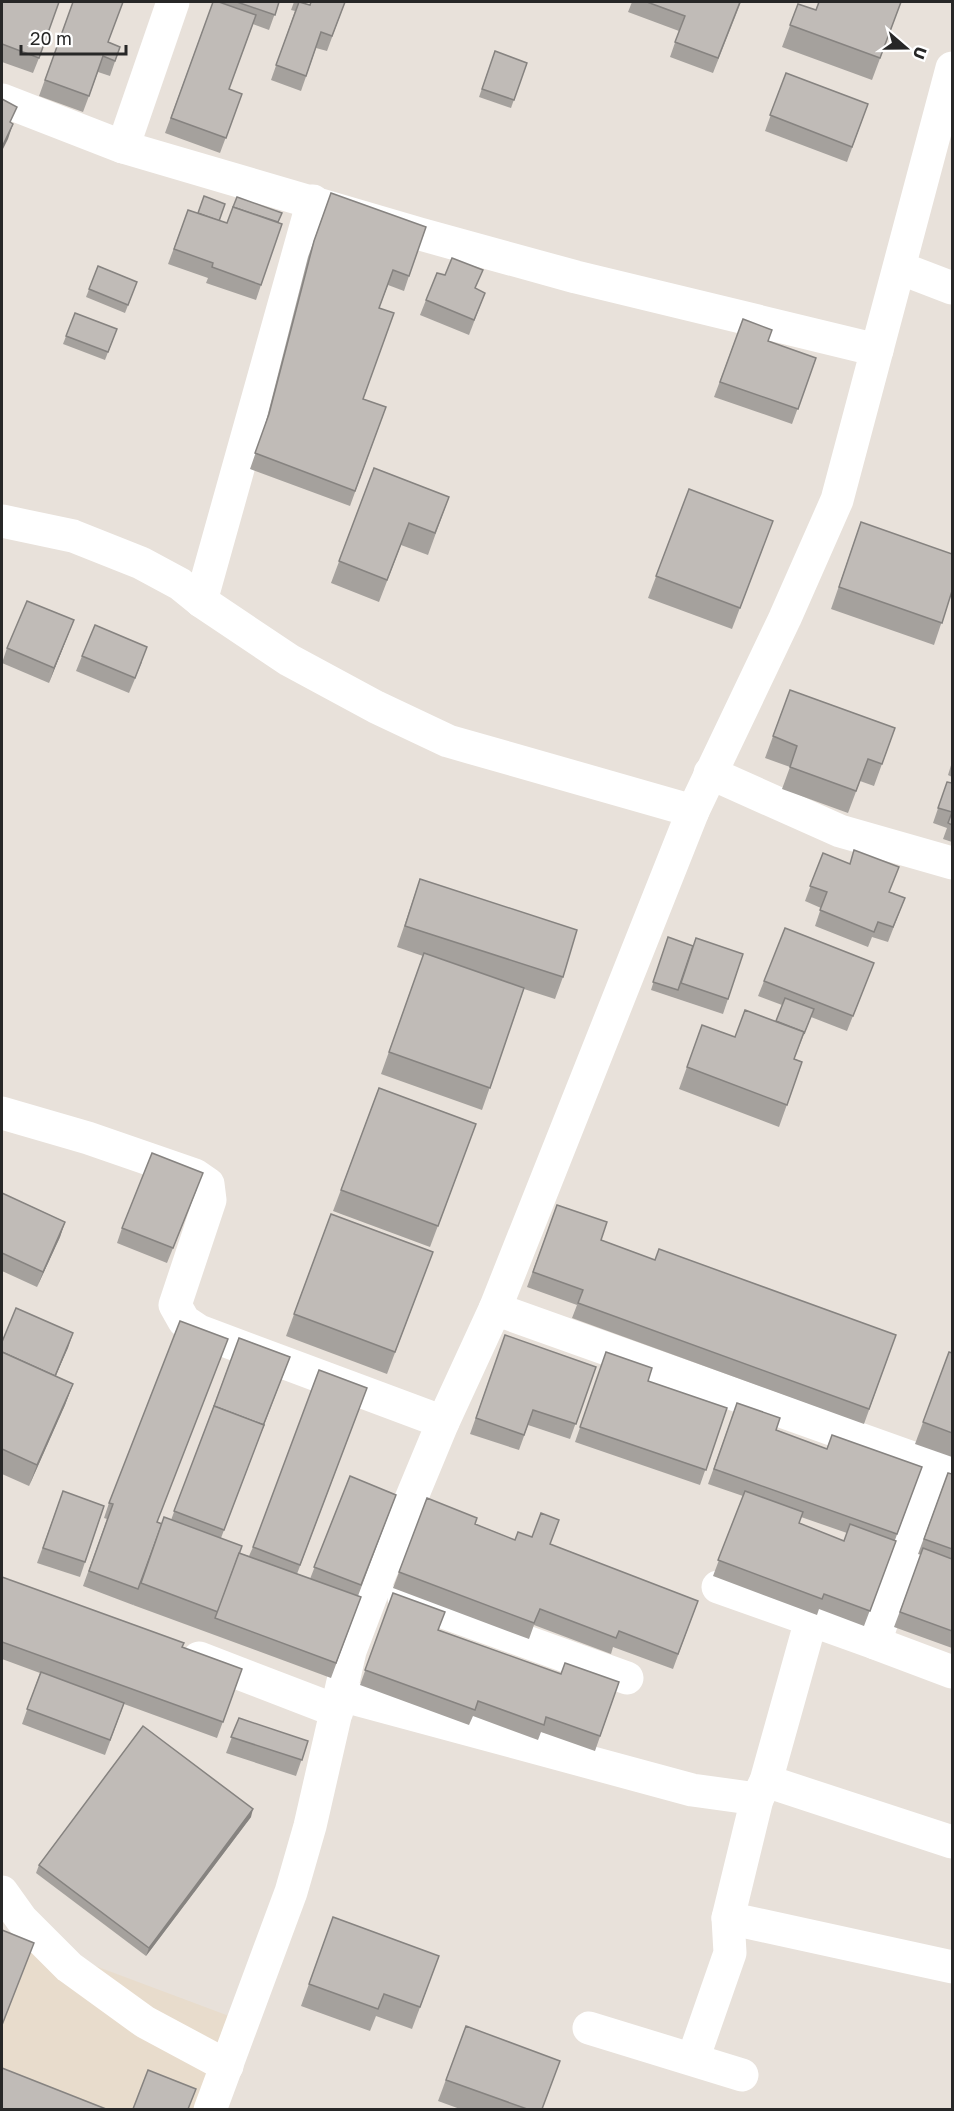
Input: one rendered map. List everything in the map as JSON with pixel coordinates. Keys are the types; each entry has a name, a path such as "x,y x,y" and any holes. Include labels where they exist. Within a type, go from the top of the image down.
{"street":[{"path":"123,147 173,2"},
{"path":"210,2109 291,1892 310,1826 351,1651 374,1588 443,1422 495,1309 693,811 785,618 837,500 952,68"},
{"path":"2,100 123,147 576,277 877,350"},
{"path":"201,601 313,201"},
{"path":"900,268 952,288"},
{"path":"2,521 73,536 141,563 180,584 201,601 290,660 376,707 448,741 693,811"},
{"path":"710,773 840,831 952,863"},
{"path":"2,1113 98,1141 195,1175 208,1185 210,1200 175,1305 184,1321 199,1330 443,1422"},
{"path":"495,1309 942,1469 875,1643"},
{"path":"718,1587 952,1672"},
{"path":"374,1588 627,1678"},
{"path":"693,2059 730,1953 728,1918 811,1620"},
{"path":"174,1649 339,1703 692,1790 762,1790 952,1842"},
{"path":"2,1892 21,1920 69,1967 145,2022 227,2066"},
{"path":"728,1918 952,1967"},
{"path":"589,2028 742,2075"}],"shaded area":[{"path":"2,1931 229,2016 194,2109 2,2109"}],"building":[{"path":"2,2 59,2 39,58 2,44"},
{"path":"73,2 123,2 108,42 120,47 115,61 103,56 89,96 45,80"},
{"path":"213,2 256,15 229,89 242,94 226,138 171,118"},
{"path":"237,2 279,2 275,15"},
{"path":"299,2 310,5 311,2 345,2 332,36 321,32 306,76 276,65"},
{"path":"647,2 740,2 718,58 675,42 685,16"},
{"path":"819,2 901,2 880,58 790,25 798,4 816,10"},
{"path":"495,51 527,63 514,100 482,89"},
{"path":"786,73 868,104 852,147 770,115"},
{"path":"2,99 17,107 10,122 13,124 2,147"},
{"path":"331,193 426,227 409,276 393,270 379,308 394,313 363,399 386,407 355,491 255,453 269,414 314,241"},
{"path":"204,196 225,204 219,221 198,213"},
{"path":"237,197 282,213 278,222 233,207"},
{"path":"233,207 282,224 261,285 212,267 213,263 174,249 188,210 227,223"},
{"path":"452,258 483,270 475,288 485,293 474,320 426,300 437,273 445,275"},
{"path":"98,266 137,282 128,305 89,289"},
{"path":"75,313 117,329 108,352 66,336"},
{"path":"743,319 772,330 768,341 816,358 798,409 720,382"},
{"path":"374,468 449,497 435,533 409,523 387,580 339,561"},
{"path":"689,489 773,521 740,608 656,576"},
{"path":"861,522 952,554 952,591 942,623 839,587"},
{"path":"27,601 74,620 54,668 7,648"},
{"path":"95,625 147,647 135,678 82,656"},
{"path":"790,690 895,728 882,764 868,759 856,791 790,767 797,746 773,736"},
{"path":"947,782 952,783 952,812 938,808"},
{"path":"952,812 952,825 948,823"},
{"path":"854,850 899,867 889,892 905,898 893,927 878,922 874,932 820,910 827,892 810,886 823,853 850,864"},
{"path":"420,879 577,930 563,977 405,926"},
{"path":"785,928 874,963 853,1016 764,981"},
{"path":"668,937 693,946 678,990 653,982"},
{"path":"696,938 743,954 728,999 681,983"},
{"path":"424,953 524,988 490,1088 389,1052"},
{"path":"785,998 814,1009 804,1034 804,1032 776,1021"},
{"path":"745,1010 804,1032 794,1059 802,1062 787,1105 687,1067 702,1025 735,1037"},
{"path":"379,1088 476,1124 438,1226 341,1190"},
{"path":"152,1153 203,1173 173,1248 122,1228"},
{"path":"2,1193 65,1222 43,1272 2,1253"},
{"path":"557,1205 607,1222 601,1240 655,1260 659,1249 896,1335 869,1409 578,1303 583,1290 533,1272"},
{"path":"331,1214 433,1252 395,1352 294,1314"},
{"path":"16,1308 73,1333 55,1376 2,1352 2,1342"},
{"path":"180,1321 228,1339 157,1522 162,1524 138,1589 89,1571 113,1504 109,1503"},
{"path":"505,1335 596,1367 576,1424 533,1410 524,1435 476,1418"},
{"path":"239,1338 290,1357 263,1425 214,1406"},
{"path":"2,1352 73,1384 37,1465 2,1449"},
{"path":"606,1352 652,1368 648,1381 727,1408 706,1470 580,1427"},
{"path":"949,1352 952,1353 952,1433 923,1422"},
{"path":"319,1370 367,1388 300,1565 253,1547"},
{"path":"737,1403 780,1418 776,1430 827,1449 832,1435 922,1467 897,1534 714,1469"},
{"path":"214,1406 264,1425 224,1530 174,1511"},
{"path":"948,1473 952,1474 952,1549 924,1539"},
{"path":"350,1476 396,1495 361,1585 314,1567"},
{"path":"63,1491 104,1506 85,1562 43,1548"},
{"path":"745,1491 803,1512 799,1523 844,1541 850,1524 896,1541 870,1611 824,1594 822,1599 718,1560"},
{"path":"427,1498 477,1518 475,1524 515,1540 518,1532 532,1537 541,1513 559,1520 550,1544 698,1601 678,1654 619,1631 616,1638 540,1609 534,1623 399,1572"},
{"path":"164,1517 242,1546 218,1612 141,1583"},
{"path":"923,1548 952,1559 952,1631 900,1612"},
{"path":"239,1553 361,1597 336,1663 215,1618"},
{"path":"2,1577 184,1643 182,1647 242,1669 223,1722 2,1642"},
{"path":"393,1593 445,1612 438,1630 561,1674 565,1663 619,1682 600,1736 546,1717 544,1725 478,1701 475,1710 365,1670"},
{"path":"41,1672 124,1703 110,1740 27,1709"},
{"path":"239,1718 308,1741 302,1760 231,1737"},
{"path":"143,1726 253,1809 149,1948 39,1865"},
{"path":"333,1917 439,1956 420,2007 384,1994 378,2009 309,1984"},
{"path":"2,1930 34,1943 2,2025"},
{"path":"466,2026 560,2061 542,2109 527,2109 446,2080"},
{"path":"2,2068 106,2109 2,2109"},
{"path":"148,2070 196,2089 188,2109 133,2109"}]}
